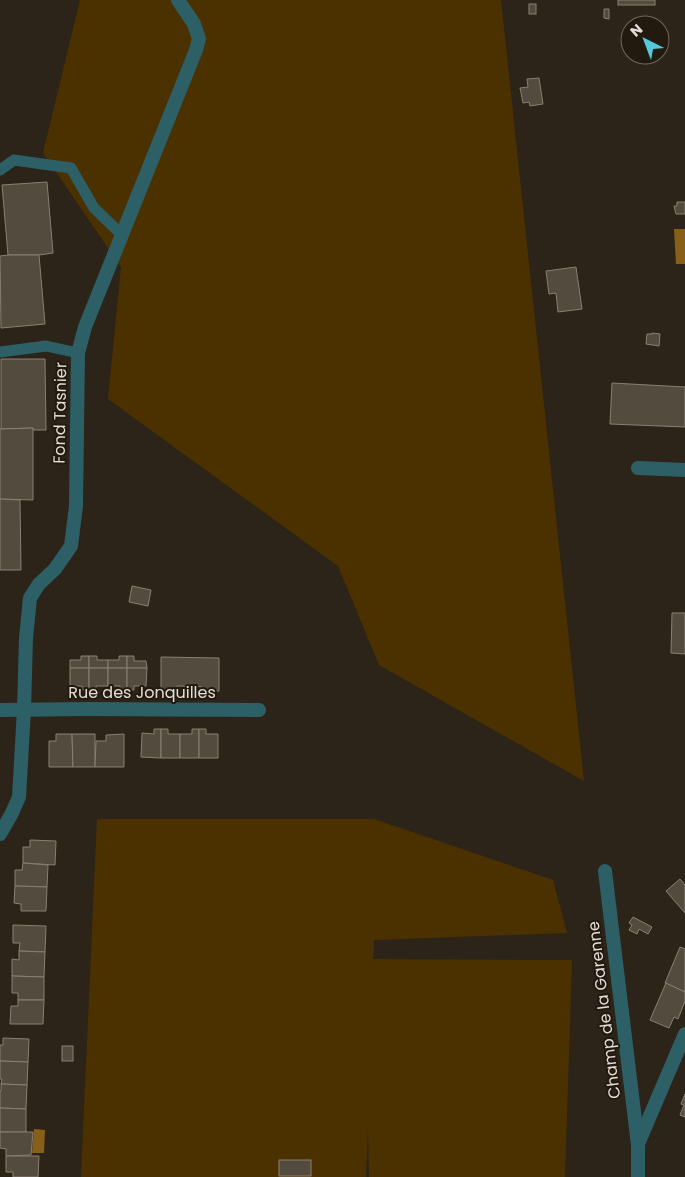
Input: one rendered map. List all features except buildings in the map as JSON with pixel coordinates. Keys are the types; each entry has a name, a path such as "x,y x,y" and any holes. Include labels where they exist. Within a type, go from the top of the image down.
{"street":[{"name":"Fond Tasnier","path":"0,834 19,797 26,638 30,598 39,584 55,569 72,546 76,506 78,353 85,327 199,39 194,24 178,0"},
{"path":"638,468 685,470"},
{"name":"Rue des Jonquilles","path":"0,710 259,710"},
{"name":"Champ de la Garenne","path":"605,871 638,1145 638,1177"},
{"name":"Champ de la Garenne","path":"638,1145 685,1034"}],"lane":[{"path":"0,170 14,160 71,168 94,208 121,234"},
{"path":"0,352 46,346 78,353"}],"shaded area":[{"path":"80,0 501,0 584,781 379,665 338,566 108,399 121,267 43,153"},
{"path":"674,229 685,229 685,264 676,264"},
{"path":"97,819 374,819 553,880 567,933 374,940 373,959 572,960 565,1177 369,1177 368,1129 366,1177 81,1177"},
{"path":"34,1129 45,1130 44,1153 32,1153"}]}
